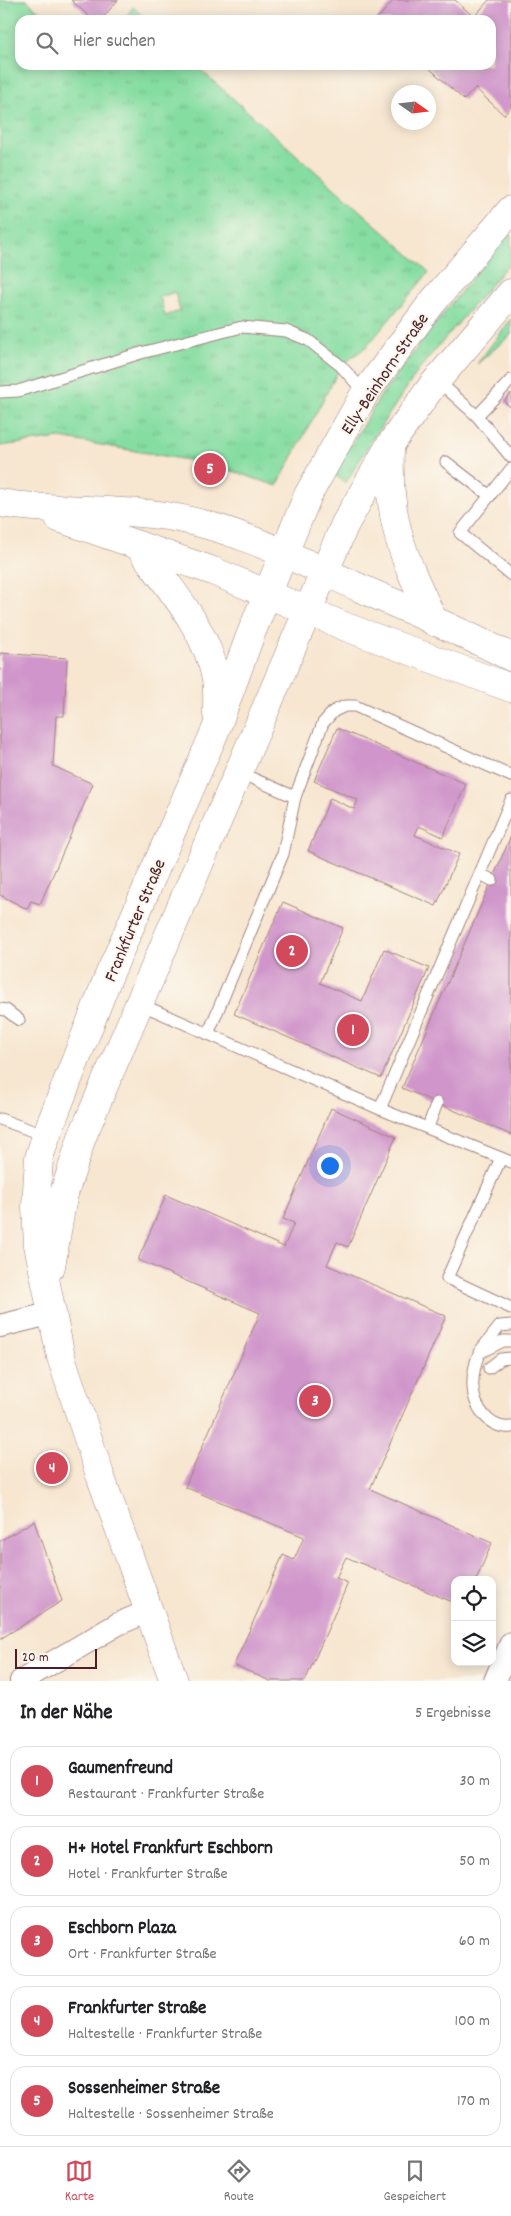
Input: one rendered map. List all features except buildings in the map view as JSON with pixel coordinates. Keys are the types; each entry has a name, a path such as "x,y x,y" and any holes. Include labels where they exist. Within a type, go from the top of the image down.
{"street":[{"name":"Elly-Beinhorn-Straße","path":"283,553 308,495 366,393 431,304 511,210"},
{"path":"324,570 345,524 390,445 437,380 511,293"},
{"path":"390,445 388,484 396,534 406,561 434,622"},
{"path":"0,503 31,508 118,511 166,516 195,522 283,553 324,570 511,657"},
{"path":"31,508 267,593 346,626 511,688"},
{"path":"138,545 180,603 194,626 211,661 216,680 216,729"},
{"name":"Frankfurter Straße","path":"174,1681 71,1389 62,1357 38,1245 36,1207 39,1158 107,980 216,729 283,553"},
{"name":"Frankfurter Straße","path":"51,1305 51,1265 66,1189 82,1137 324,570"},
{"path":"0,1326 51,1305"},
{"path":"21,1681 118,1624 149,1611"},
{"path":"495,1681 511,1643"}],"lane":[{"path":"0,392 18,391 141,353 242,327 286,331 308,340 341,366 366,393"},
{"path":"437,380 477,416 511,458"},
{"path":"477,416 511,380"},
{"path":"446,462 490,496"},
{"path":"511,469 460,533 511,575"},
{"path":"208,1034 283,854 296,797 323,723 334,711 345,706 355,706 511,776"},
{"path":"238,772 296,797"},
{"path":"380,1109 511,800"},
{"path":"480,874 492,880"},
{"path":"140,1004 380,1109 506,1160 447,1278 511,1308"},
{"path":"0,1010 6,1010 19,1020"},
{"path":"428,1127 437,1103"},
{"path":"0,1119 46,1136"},
{"path":"511,1325 500,1326 478,1353 474,1370 473,1390 480,1409 492,1423 511,1427"},
{"path":"478,1353 503,1341 511,1341"},
{"path":"489,1368 501,1359 511,1358"}],"green space":[{"path":"0,0 26,0 44,15 15,15 15,70 201,70 429,272 367,346 341,366 277,486 211,464 60,438 0,446","holes":["175,292 180,311 165,316 160,297"]},
{"path":"133,7 142,15 127,15"},
{"path":"511,232 511,261 420,368 373,438 346,483 333,474 382,394 449,306"},
{"path":"511,319 511,335 477,364"}],"place":[{"name":"Sossenheimer Straße","path":"210,469"},
{"name":"H+ Hotel Frankfurt Eschborn","path":"292,951"},
{"name":"Gaumenfreund","path":"353,1030"},
{"name":"Eschborn Plaza","path":"315,1401"},
{"name":"Frankfurter Straße","path":"52,1468"}]}
